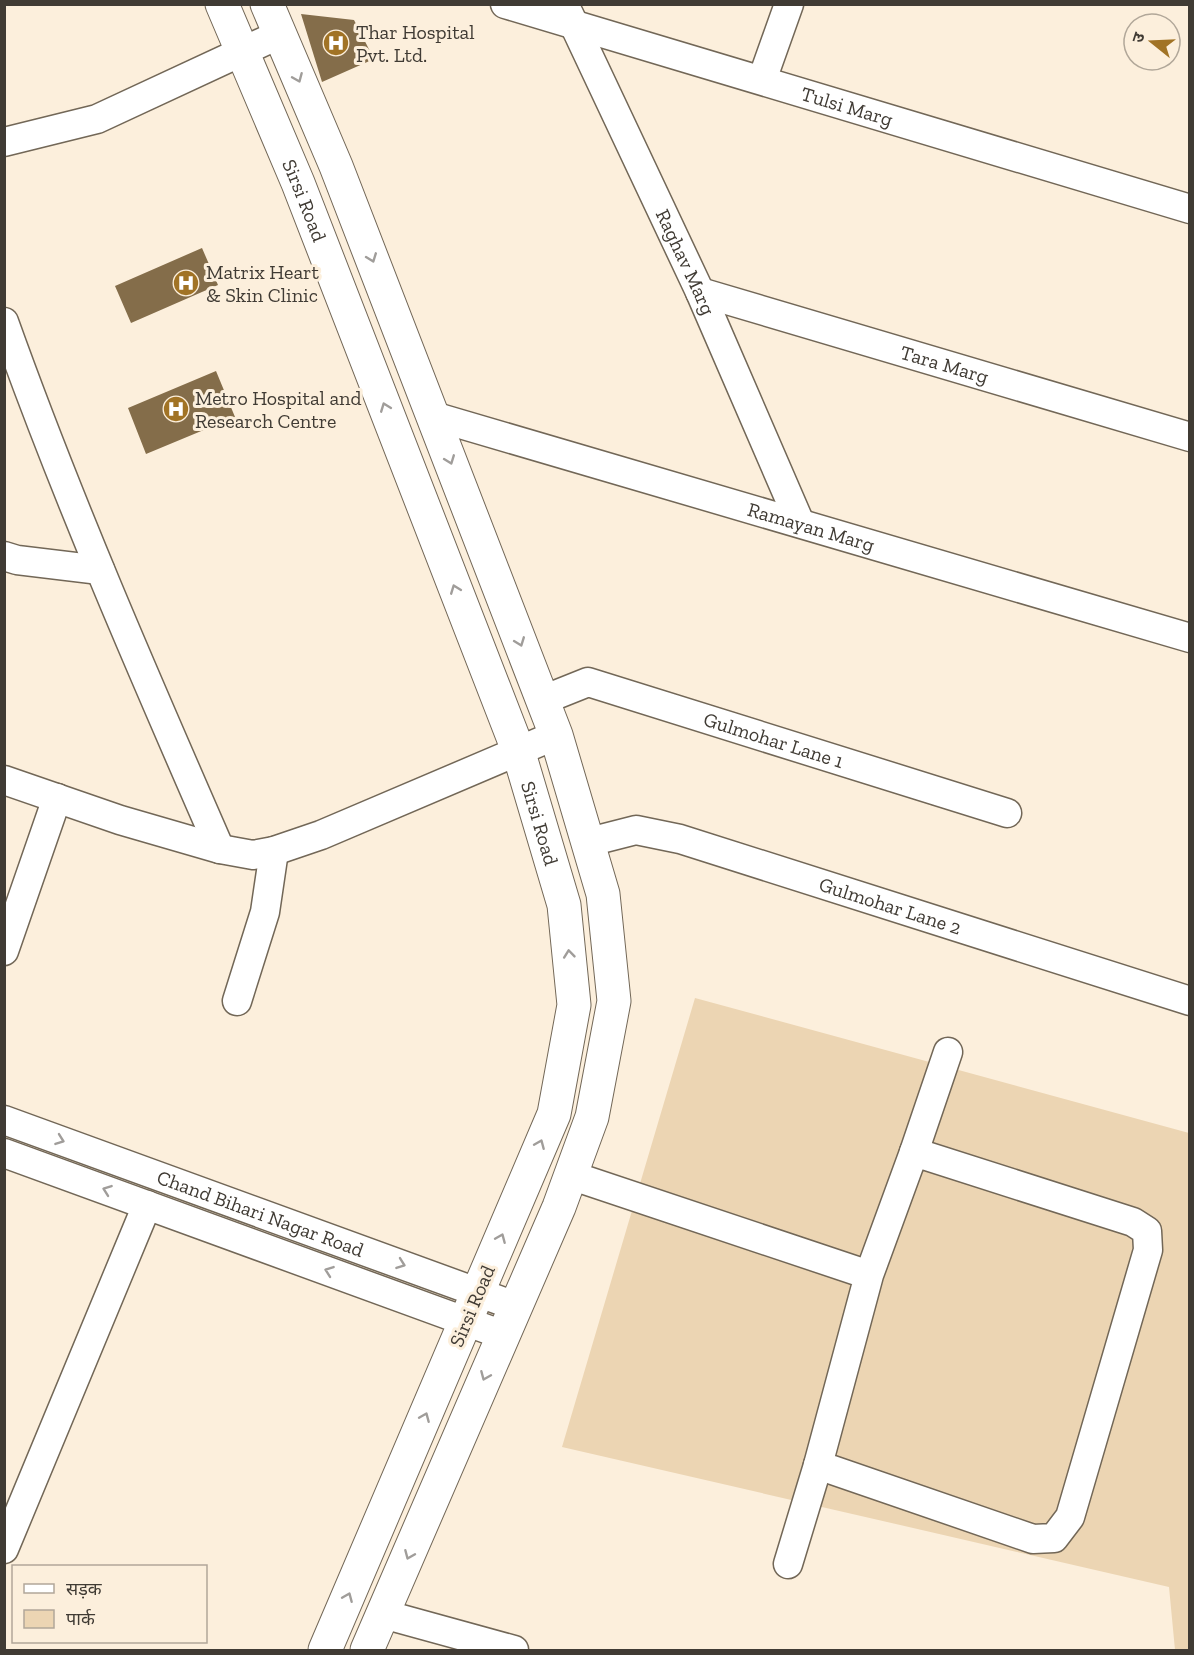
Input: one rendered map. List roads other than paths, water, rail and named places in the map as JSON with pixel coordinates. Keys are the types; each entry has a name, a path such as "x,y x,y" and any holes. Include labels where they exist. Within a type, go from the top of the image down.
{"main road":[{"name":"Sirsi Road","path":"222,4 298,183 518,750 564,905 574,1005 554,1113 325,1650"},
{"name":"Sirsi Road","path":"274,19 336,166 556,735 603,894 614,1001 592,1117 570,1176 367,1650"}],"street":[{"name":"Tulsi Marg","path":"505,4 569,14 762,80 1190,209"},
{"path":"762,80 789,4"},
{"name":"Raghav Marg","path":"569,14 700,292 800,523"},
{"path":"4,142 97,119 242,51 274,19"},
{"name":"Tara Marg","path":"700,292 1190,437"},
{"path":"4,322 40,421 100,570 220,849"},
{"name":"Ramayan Marg","path":"433,416 1190,638"},
{"path":"4,556 17,560 100,570"},
{"name":"Gulmohar Lane 1","path":"543,700 588,682 1006,813"},
{"path":"4,780 220,849 253,855 274,851 321,835 556,735"},
{"path":"4,951 57,798"},
{"name":"Gulmohar Lane 2","path":"589,842 636,830 680,839 1190,1001"},
{"path":"237,1001 265,912 274,851"},
{"path":"788,1564 818,1465 869,1275 948,1052"},
{"name":"Chand Bihari Nagar Road","path":"4,1120 509,1321"},
{"path":"818,1465 1032,1539 1054,1538 1070,1517 1148,1250 1147,1231 1133,1222 914,1152"},
{"name":"Chand Bihari Nagar Road","path":"4,1154 147,1205 472,1306"},
{"path":"570,1176 869,1275"},
{"path":"4,1549 147,1205"},
{"path":"383,1614 514,1650"}],"place":[{"name":"Thar Hospital Pvt. Ltd.","path":"336,43"},
{"name":"Matrix Heart & Skin Clinic","path":"186,283"},
{"name":"Metro Hospital and Research Centre","path":"176,409"}]}
